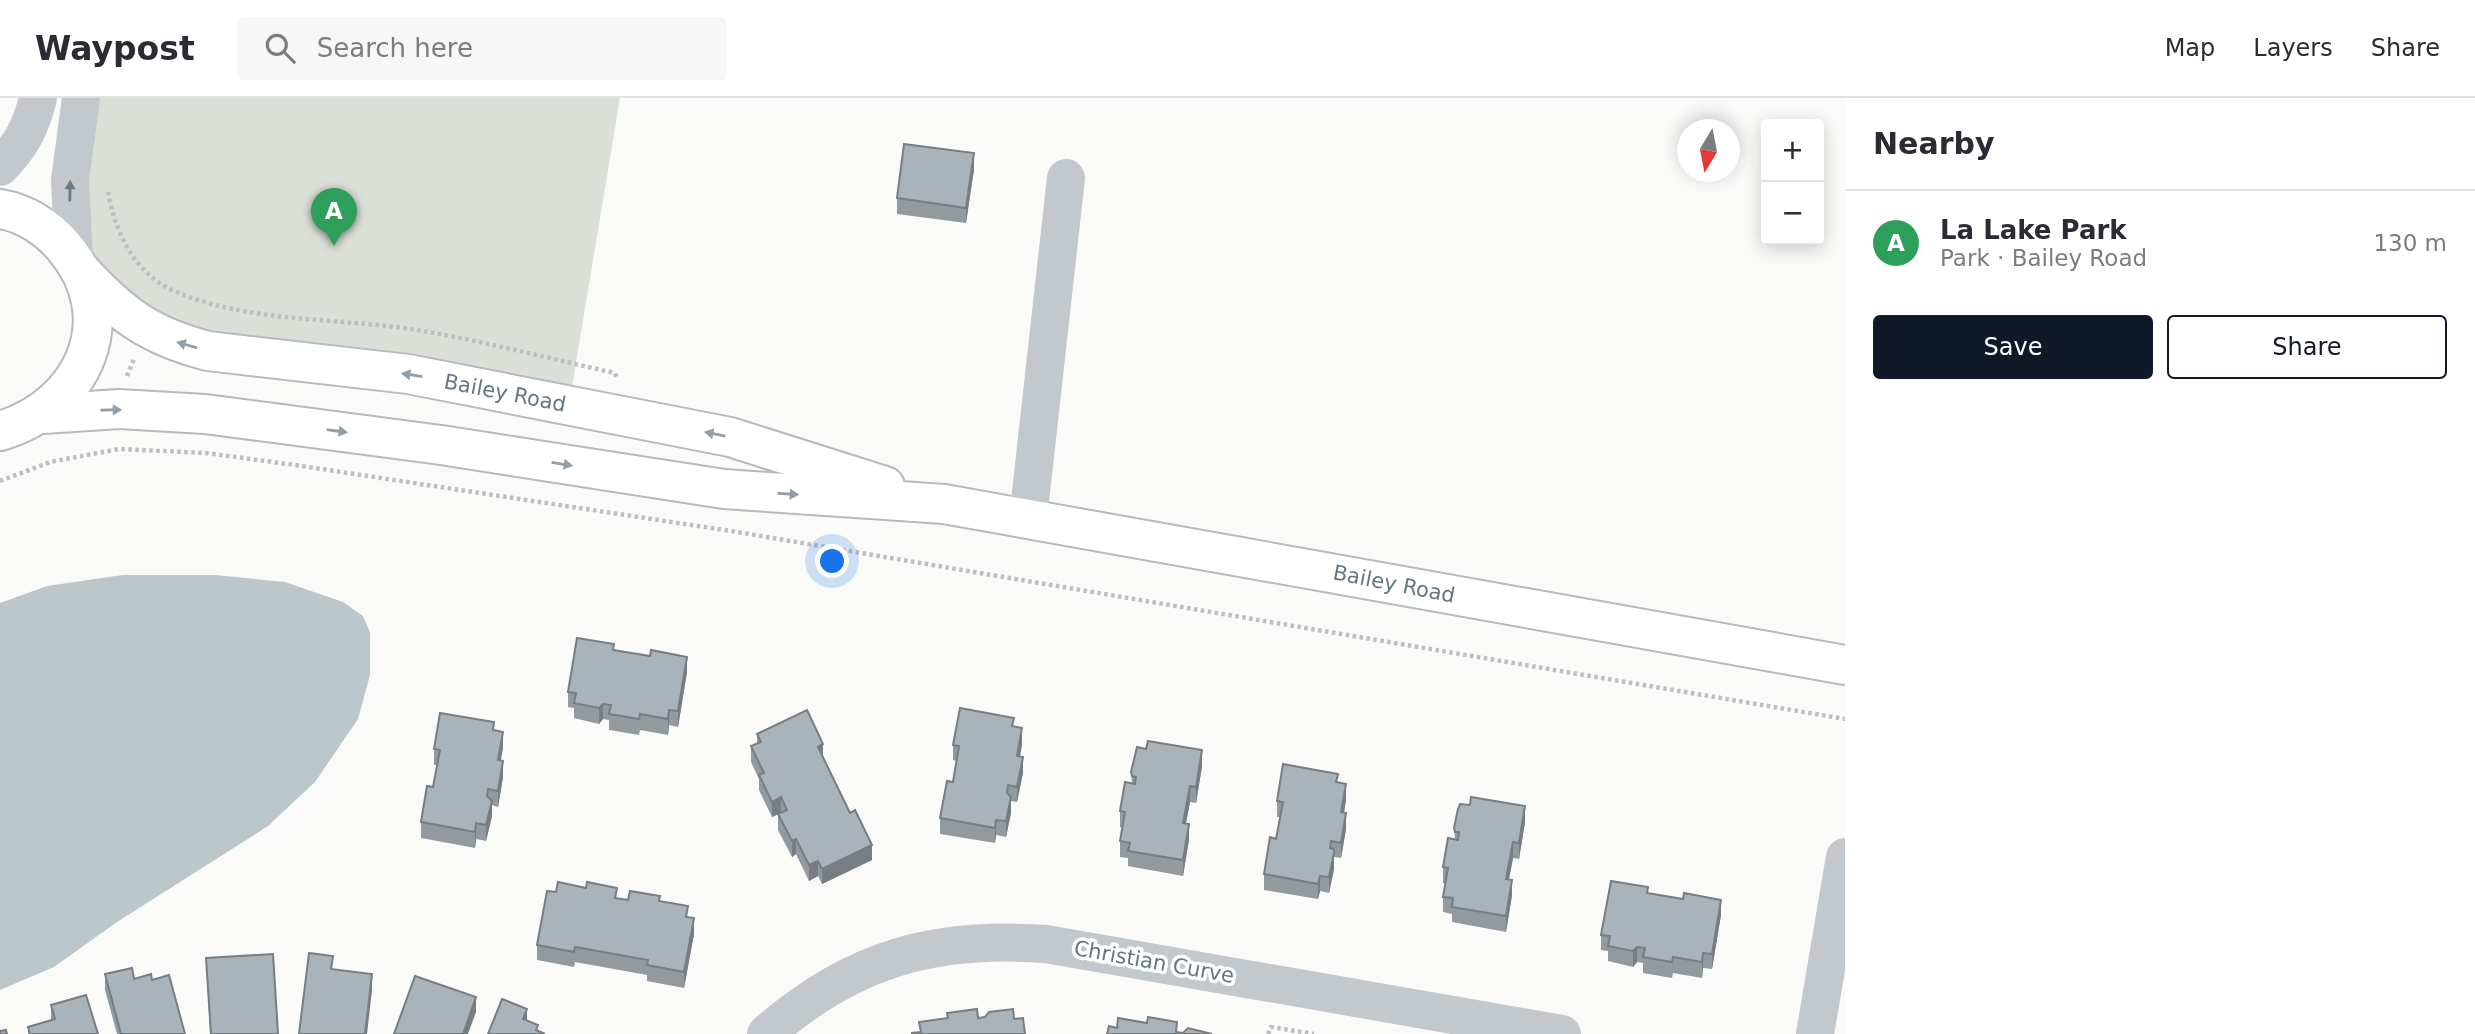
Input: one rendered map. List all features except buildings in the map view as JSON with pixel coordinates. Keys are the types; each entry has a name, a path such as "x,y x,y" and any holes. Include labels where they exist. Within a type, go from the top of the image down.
{"main road":[{"name":"Bailey Road","path":"0,209 32,220 55,237 106,299 149,331 208,351 408,374 730,437 944,505"},
{"path":"0,431 43,414 61,399 85,360 92,315 77,265"},
{"name":"Bailey Road","path":"43,414 124,410 255,419 724,489 944,505 1845,665"}],"street":[{"path":"0,167 19,148 32,125 38,98"},
{"path":"77,265 70,180 81,98"},
{"path":"1028,519 1066,178"},
{"path":"1815,1034 1845,857"},
{"name":"Christian Curve","path":"766,1034 816,994 869,967 917,950 997,940 1046,944 1562,1034"}],"path":[{"path":"107,187 119,234 130,255 170,289 128,371 119,449"},
{"path":"0,481 50,462 119,449 206,453 515,497 1845,719"},
{"path":"1268,1034 1271,1027 1314,1034"}],"shaded area":[{"path":"81,98 620,98 569,405 208,351 106,299 70,204"},
{"path":"123,575 215,575 285,582 343,602 363,616 370,632 370,675 358,719 315,782 268,826 117,922 54,967 0,990 0,603 47,586"}],"place":[{"name":"La Lake Park","path":"334,246"}]}
